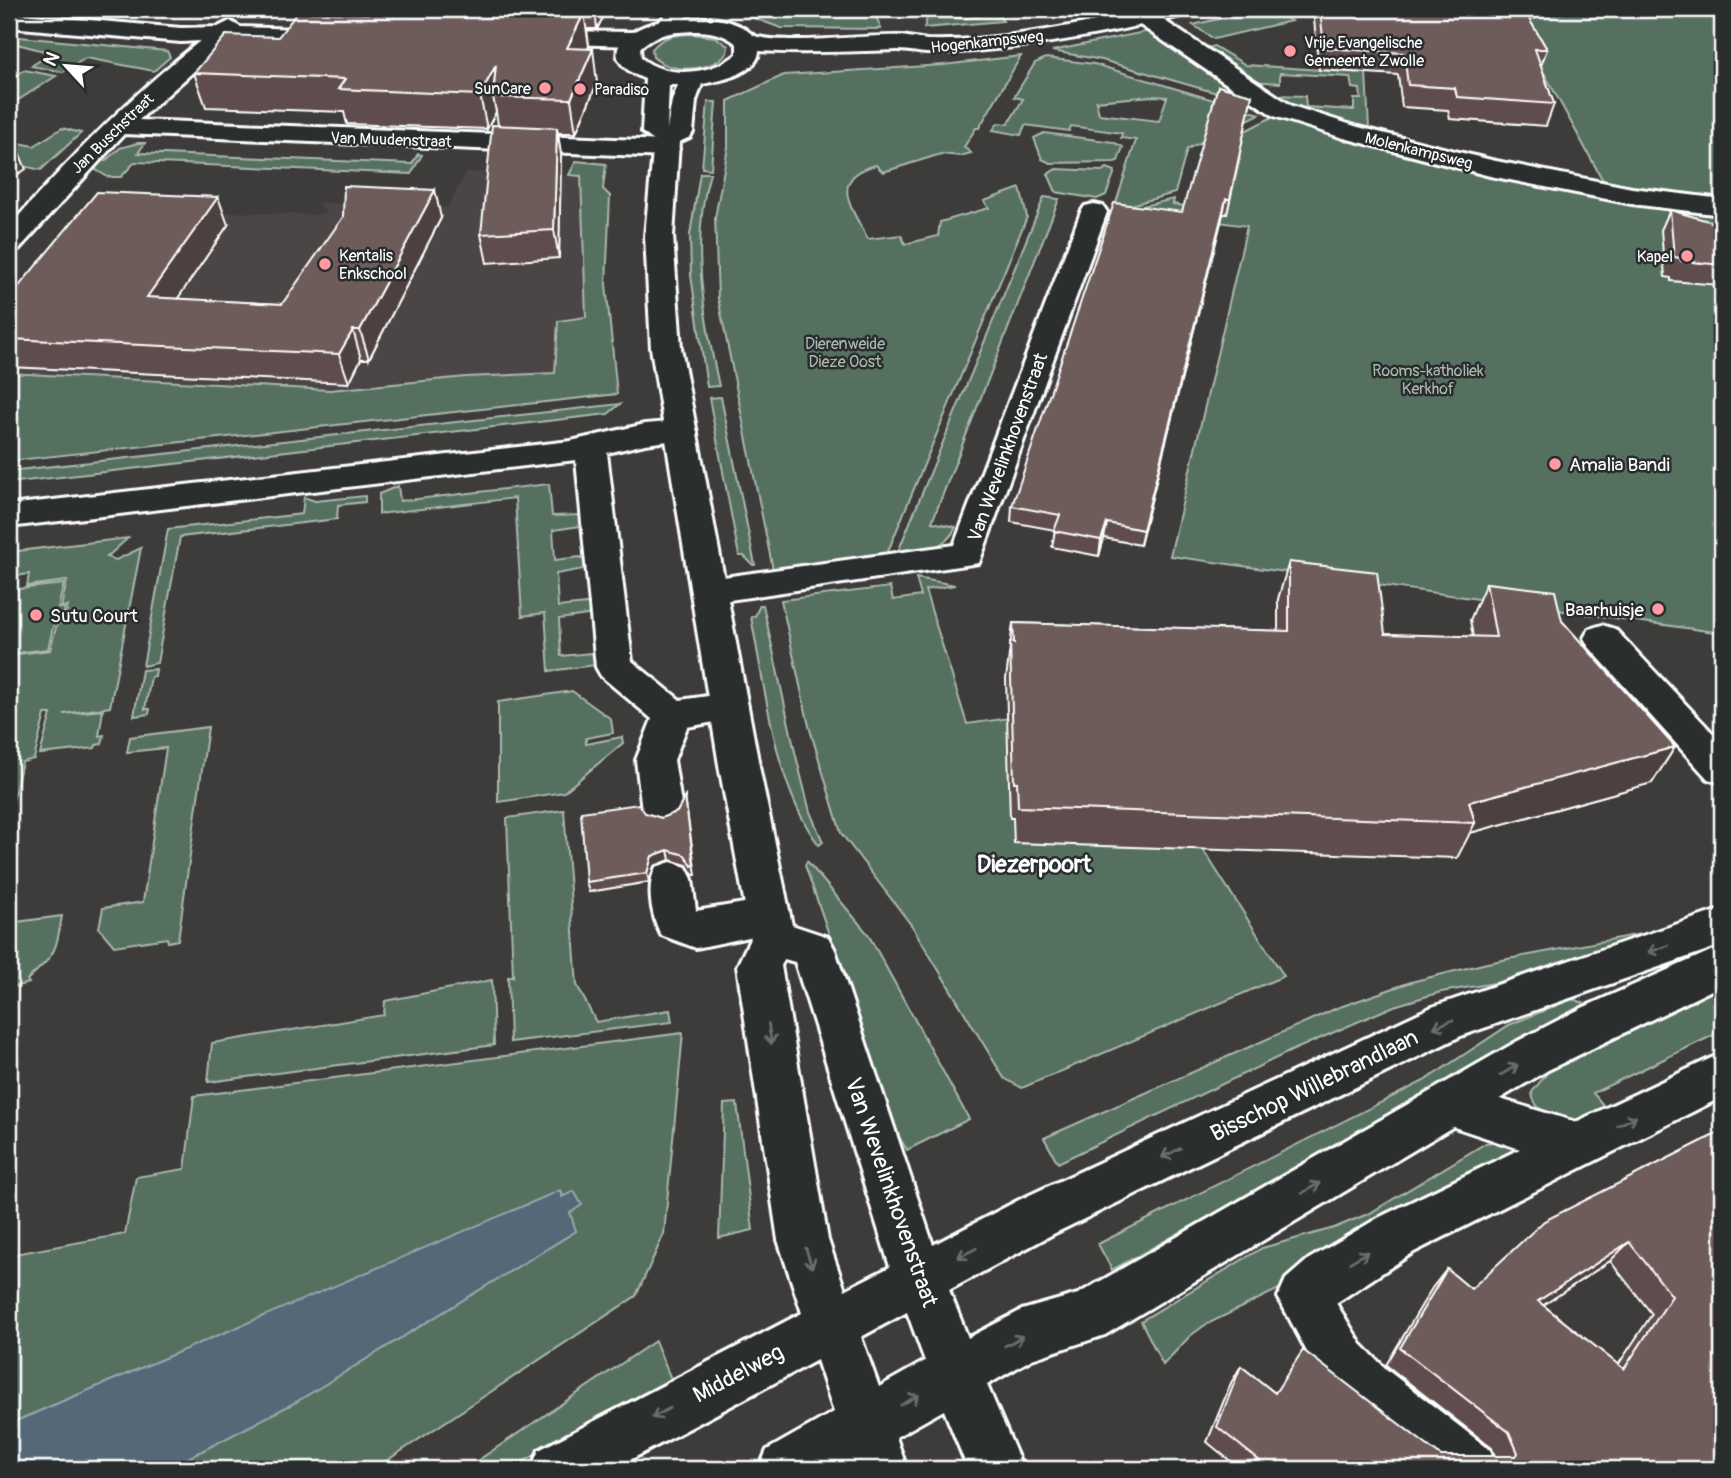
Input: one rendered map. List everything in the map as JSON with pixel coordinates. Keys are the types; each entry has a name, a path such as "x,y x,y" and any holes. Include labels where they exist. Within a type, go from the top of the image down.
{"main road":[{"path":"9,9 194,24 209,26 224,33"},
{"name":"Hogenkampsweg","path":"746,52 881,55 905,53 917,47 1026,38 1145,18 1181,9"},
{"name":"Jan Buschstraat","path":"9,243 62,182 117,126 245,16"},
{"path":"517,43 632,48 673,18 708,17 735,32 746,52 726,72 694,78 656,75 636,68 632,48"},
{"name":"Molenkampsweg","path":"1145,18 1283,111 1349,132 1490,168 1632,196 1722,207"},
{"path":"9,20 181,35 224,33 349,37"},
{"path":"656,75 658,91 654,132 666,144"},
{"path":"694,78 684,101 681,132 666,144 659,207 666,348 771,927 760,966 761,979 797,1216 830,1325 872,1448"},
{"name":"Van Muudenstraat","path":"117,126 666,144"},
{"name":"Van Wevelinkhovenstraat","path":"709,591 967,555 1094,212"},
{"path":"9,516 591,448 645,435 681,431"},
{"path":"591,448 614,667 673,715 729,707"},
{"path":"1602,638 1722,768"},
{"path":"662,810 655,760 673,715"},
{"path":"671,879 676,922 696,930 771,927"},
{"name":"Bisschop Willebrandlaan","path":"919,1278 1036,1217 1436,1027 1722,926"},
{"name":"Van Wevelinkhovenstraat","path":"771,927 813,950 896,1214 955,1374 996,1469"},
{"path":"786,1469 872,1448 955,1374 1021,1336 1087,1317 1450,1105 1598,1022 1722,965"},
{"path":"1471,1469 1368,1389 1342,1363 1304,1297 1327,1277 1396,1235 1722,1074"},
{"path":"1450,1105 1577,1145"},
{"name":"Middelweg","path":"558,1469 919,1278"}],"shaded area":[{"name":"Kentalis Enkschool","path":"466,172 581,176 586,317 558,321 555,373 466,377 330,390 9,373 9,320 111,208 318,215 326,212 319,205 321,203 448,207"}],"green space":[{"path":"729,9 876,16 881,29 781,28"},
{"path":"930,9 942,9 953,17 960,18 995,11 1003,21 924,28"},
{"path":"1260,9 1272,9 1291,21 1214,39 1193,25"},
{"path":"1557,9 1722,9 1722,202 1606,186 1516,22 1564,13"},
{"path":"1149,31 1262,106 1102,60 1052,51"},
{"path":"676,35 715,37 728,46 727,53 711,64 691,68 670,66 653,57 652,49 661,41"},
{"path":"9,36 167,51 170,57 154,71 86,58 63,72 31,66 52,53 9,42"},
{"path":"1214,46 1246,65 1366,73 1369,128 1366,130 1294,109 1275,95 1305,96 1306,107 1354,110 1354,99 1361,99 1360,89 1352,88 1350,77 1280,73 1280,83 1251,81 1202,50"},
{"name":"Dierenweide Dieze Oost","path":"1021,56 979,128 976,128 964,147 971,153 960,156 941,154 883,172 876,165 861,171 852,178 848,186 851,206 868,239 901,235 905,244 938,236 940,222 989,208 984,201 1020,188 1027,217 886,556 773,570 718,298 715,218 728,147 728,101 784,75 943,65"},
{"path":"1046,58 1094,64 1260,114 1187,149 1175,193 1131,205 1116,203 1136,140 1121,138 1122,133 1071,126 1069,131 1025,125 1021,135 993,130 998,123 1008,124 1023,99 1014,97 1035,63","holes":["1167,97 1159,121 1099,114 1096,101"]},
{"path":"24,70 56,76 9,106 9,79"},
{"path":"708,102 716,102 711,169 702,168"},
{"name":"Rooms-katholiek Kerkhof","path":"1276,115 1672,207 1722,211 1722,633 1170,556 1247,226 1115,207 1133,208 1174,199 1173,204 1227,214 1240,158 1202,153"},
{"path":"62,128 81,133 41,170 9,163 9,141 34,146"},
{"path":"1044,133 1113,142 1123,147 1118,161 1114,162 1050,163 1042,159 1034,138"},
{"path":"145,143 138,153 412,164 418,154 422,155 411,174 135,162 121,177 108,177 96,170 95,164 98,161 105,161 120,148"},
{"path":"576,161 606,164 603,189 610,196 606,284 617,394 9,461 9,373 330,390 466,377 555,373 558,321 586,317 581,176 569,175"},
{"path":"1107,168 1115,171 1106,195 1097,199 1056,192 1048,174 1056,169 1102,171"},
{"path":"700,173 710,173 701,226 701,280 708,334 719,386 707,387 691,275 690,235"},
{"path":"1044,197 1059,199 932,522 956,527 938,546 897,554"},
{"path":"721,397 755,565 744,556 739,556 709,398"},
{"path":"620,404 608,414 9,483 9,471"},
{"path":"549,484 552,516 582,515 580,526 553,530 555,560 580,557 586,560 584,569 556,574 558,607 586,604 590,606 591,612 559,619 561,656 591,653 595,656 596,665 549,671 545,613 522,616 515,498 379,514 379,494 398,486 400,501"},
{"path":"365,496 365,502 338,505 337,519 180,537 157,663 143,666 168,529 302,514 304,497 315,501"},
{"path":"128,538 107,557 116,560 141,548 110,707 64,714 103,710 99,736 104,735 102,744 96,745 95,748 40,754 51,714 45,714 34,759 22,762 9,818 9,655 50,650 57,624 64,622 68,606 61,607 67,581 27,586 29,574 9,577 9,552"},
{"path":"916,578 955,585 925,590 967,724 1110,704 1284,976 1022,1088 1004,1078 912,926 841,833 809,726 781,600 890,587 893,600 921,596"},
{"name":"Sutu Court","path":"64,584 58,608 65,608 62,621 54,623 48,649 9,654 9,590"},
{"path":"760,605 763,605 810,812 823,842 819,845 804,822 792,795 774,736 751,617 755,616"},
{"path":"156,669 155,676 151,677 145,709 150,709 149,714 134,716 142,670"},
{"path":"572,691 611,719 613,733 586,738 586,744 622,737 623,743 564,792 498,802 498,702"},
{"path":"208,727 178,940 168,942 167,938 114,946 99,928 103,908 143,902 166,748 127,752 130,737"},
{"path":"564,810 577,985 596,1022 670,1010 672,1022 510,1042 508,977 513,977 507,818"},
{"path":"807,861 868,934 969,1119 907,1150 899,1137 805,865"},
{"path":"62,916 55,946 49,958 27,980 29,983 9,988 9,923"},
{"path":"1640,934 1646,942 1519,979 1441,992 1394,1006 1291,1051 1058,1163 1044,1138 1337,1008 1411,982 1487,963"},
{"path":"492,980 494,1045 208,1082 212,1043 384,1015 385,1001"},
{"path":"1722,982 1722,1031 1593,1093 1609,1112 1588,1119 1573,1120 1550,1115 1537,1106 1532,1092 1548,1072"},
{"path":"1572,999 1584,1003 1585,1011 1112,1270 1098,1244 1424,1081 1509,1025"},
{"path":"683,1033 664,1234 636,1296 374,1469 167,1469 296,1402 576,1231 561,1191 9,1424 9,1255 125,1234 136,1177 185,1169 194,1096"},
{"path":"737,1103 753,1230 719,1238 724,1104"},
{"path":"1504,1140 1520,1149 1308,1261 1279,1289 1205,1325 1190,1336 1163,1365 1141,1321 1262,1248 1334,1228 1370,1213 1486,1143"},
{"path":"655,1341 671,1379 510,1469 479,1469 477,1461"}],"water":[{"path":"561,1190 562,1197 574,1191 582,1205 570,1213 576,1231 296,1402 167,1469 9,1469 9,1424"}],"building":[{"path":"1320,9 1523,9 1547,49 1535,49 1554,104 1457,97 1455,88 1408,85 1404,53 1324,48"},
{"path":"421,11 584,13 567,48 593,49 571,99 493,97 496,65 480,95 338,89 345,79 194,73 226,35 278,37 298,12 406,15"},
{"path":"1218,86 1252,95 1230,199 1226,199 1143,530 1107,523 1101,540 1054,531 1060,515 1012,506 1114,203 1182,212"},
{"path":"492,125 557,128 554,230 481,234"},
{"path":"9,148 18,150 9,155"},
{"path":"344,186 435,190 360,330 353,330 339,354 9,339 9,298 97,192 218,197 147,297 282,304 343,217"},
{"path":"1670,210 1712,222 1722,246 1722,265 1681,261 1680,258 1674,257"},
{"path":"1289,562 1377,572 1385,634 1496,637 1486,583 1555,591 1562,621 1675,747 1469,802 1475,823 1018,807 1017,782 1014,782 1010,642 1014,643 1013,623 1289,631"},
{"path":"685,797 694,865 692,866 685,855 668,850 652,856 647,873 586,882 581,812 639,804 645,813 661,818 677,812"},
{"path":"1722,1131 1722,1469 1270,1469 1217,1427 1241,1366 1275,1393 1303,1350 1441,1456 1516,1456 1518,1453 1509,1432 1400,1348 1447,1269 1471,1289 1544,1221","holes":["1629,1242 1672,1296 1624,1369 1538,1301"]}],"place":[{"name":"Vrije Evangelische Gemeente Zwolle","path":"1290,51"},
{"name":"SunCare","path":"545,88"},
{"name":"Paradiso","path":"580,89"},
{"name":"Kapel","path":"1687,256"},
{"name":"Kentalis Enkschool","path":"325,264"},
{"name":"Amalia Bandi","path":"1555,464"},
{"name":"Baarhuisje","path":"1658,609"},
{"name":"Sutu Court","path":"36,615"}],"district":[{"name":"Diezerpoort","path":"1034,864"}]}
